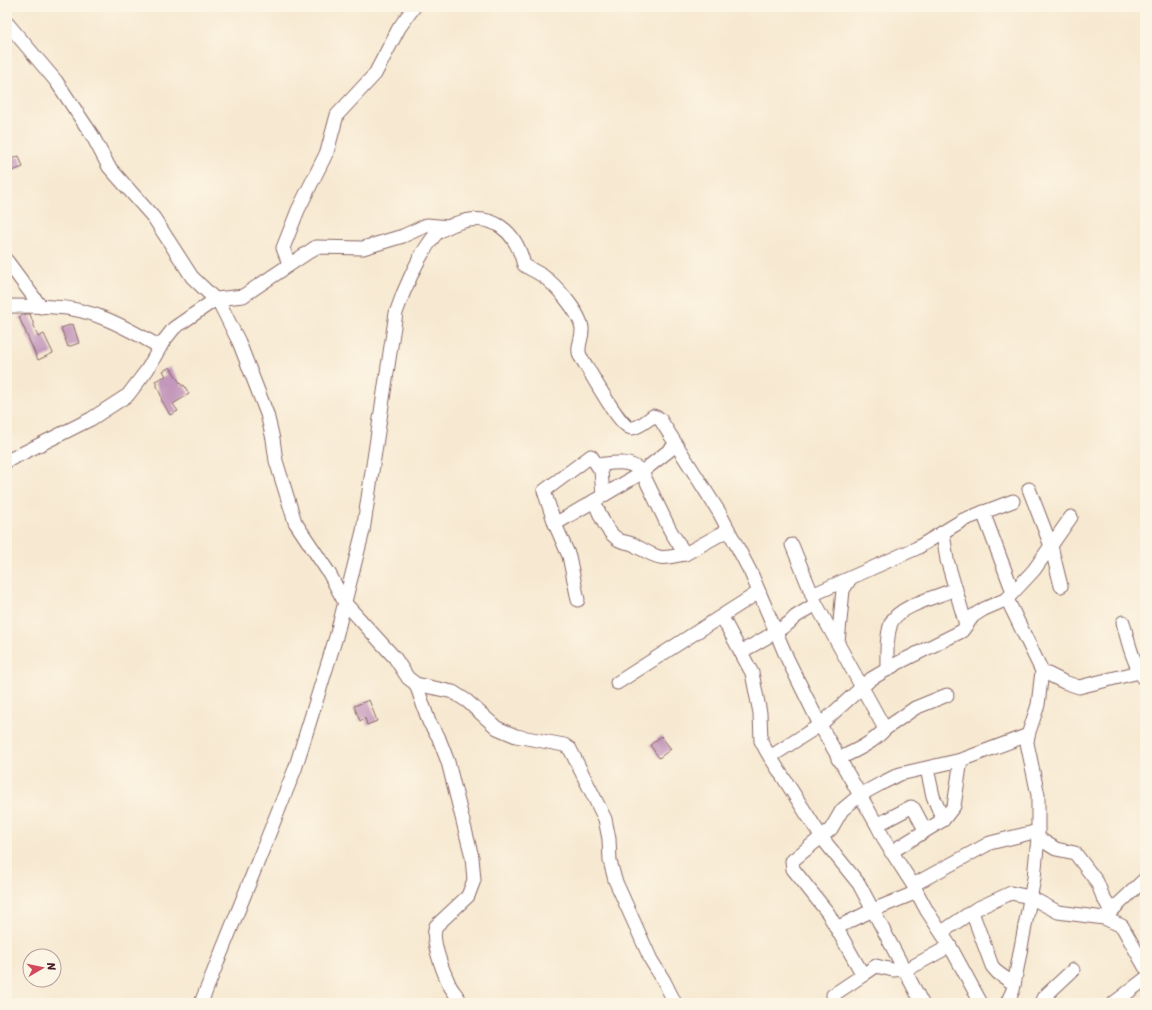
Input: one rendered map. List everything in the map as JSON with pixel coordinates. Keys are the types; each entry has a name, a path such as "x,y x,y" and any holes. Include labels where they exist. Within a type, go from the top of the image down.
{"street":[{"path":"289,264 283,248 298,210 327,152 337,115 375,74 399,28 414,7"},
{"path":"7,23 64,92 115,176 154,218 192,277 216,299 228,318 267,414 276,461 295,522 330,573 345,603 395,658 408,678 416,684 453,692 467,701 497,728 516,736 564,745 570,749 605,819 609,840 610,860 618,886 651,960 675,1003"},
{"path":"201,1003 295,769 336,637 363,531 396,313 404,289 436,233 448,227 472,219 495,222 508,232 522,254 524,265 543,277 565,299 580,319 581,338 578,349 580,356 611,407 626,427 630,429 635,428 653,416 660,419 699,478 728,530 759,592 776,632 820,725 838,759 878,825 891,852 915,888 927,911 942,932 981,1003"},
{"path":"7,461 91,420 128,395 147,370 160,347 174,328 216,299 243,296 316,247 363,248 403,236 427,225 448,227"},
{"path":"7,261 41,307"},
{"path":"7,306 54,306 89,313 121,324 160,347"},
{"path":"7,316 41,307"},
{"path":"555,524 642,472 676,445"},
{"path":"578,600 569,556 555,524 544,491 591,456 601,471 599,498 613,536 620,541 634,544 653,556 663,559 685,554 728,530"},
{"path":"598,465 623,462 637,467 642,472 670,530 685,554"},
{"path":"1029,489 1051,546 1062,586"},
{"path":"741,652 776,632 789,623 814,600 850,579 917,548 963,520 1013,501"},
{"path":"983,512 1010,595 1042,671 1038,705 1028,735 1027,743 1038,795 1038,834 1034,878 1014,984 1007,1003"},
{"path":"770,757 820,725 863,687 887,670 962,631 973,616 1010,595 1034,570 1071,517"},
{"path":"943,533 947,560 966,625"},
{"path":"792,545 814,600 885,729"},
{"path":"838,642 843,590 850,579"},
{"path":"887,670 888,639 892,622 899,614 916,605 956,589"},
{"path":"617,683 759,592"},
{"path":"722,617 752,673 760,713 761,741 822,838 848,869 873,910 886,938 905,969 922,1003"},
{"path":"1042,671 1064,682 1079,687 1142,676 1131,651 1123,622"},
{"path":"416,684 429,722 438,736 448,762 472,857 474,880 468,896 436,926 433,932 450,985 461,1003"},
{"path":"838,759 864,746 879,736 885,729 916,708 947,695"},
{"path":"863,975 828,913 793,868 792,861 822,838 830,829 842,810 860,795 900,774 961,760 1028,735"},
{"path":"891,852 943,820 954,806 961,760"},
{"path":"927,769 933,796 943,820"},
{"path":"878,825 911,807 914,809 925,830"},
{"path":"836,928 915,888 990,843 1038,834"},
{"path":"1038,834 1056,849 1075,854 1097,882 1108,914 1140,943 1145,967"},
{"path":"942,932 972,912 1011,893 1030,897 1058,912 1108,914 1145,879"},
{"path":"972,912 992,966 998,973 1014,984"},
{"path":"834,1003 833,995 876,966 893,970 905,969 950,946"},
{"path":"1041,1003 1043,998 1073,970"},
{"path":"1114,1003 1145,979"}],"building":[{"path":"19,156 23,167 12,171 8,160"},
{"path":"25,314 30,314 38,337 44,334 53,353 38,360 19,317"},
{"path":"73,324 79,343 68,347 61,328"},
{"path":"170,367 189,394 173,404 178,411 170,415 161,399 162,398 155,381 166,376 163,371"},
{"path":"369,700 377,721 367,725 365,718 360,721 354,706"},
{"path":"661,736 671,749 659,758 650,745"}]}
